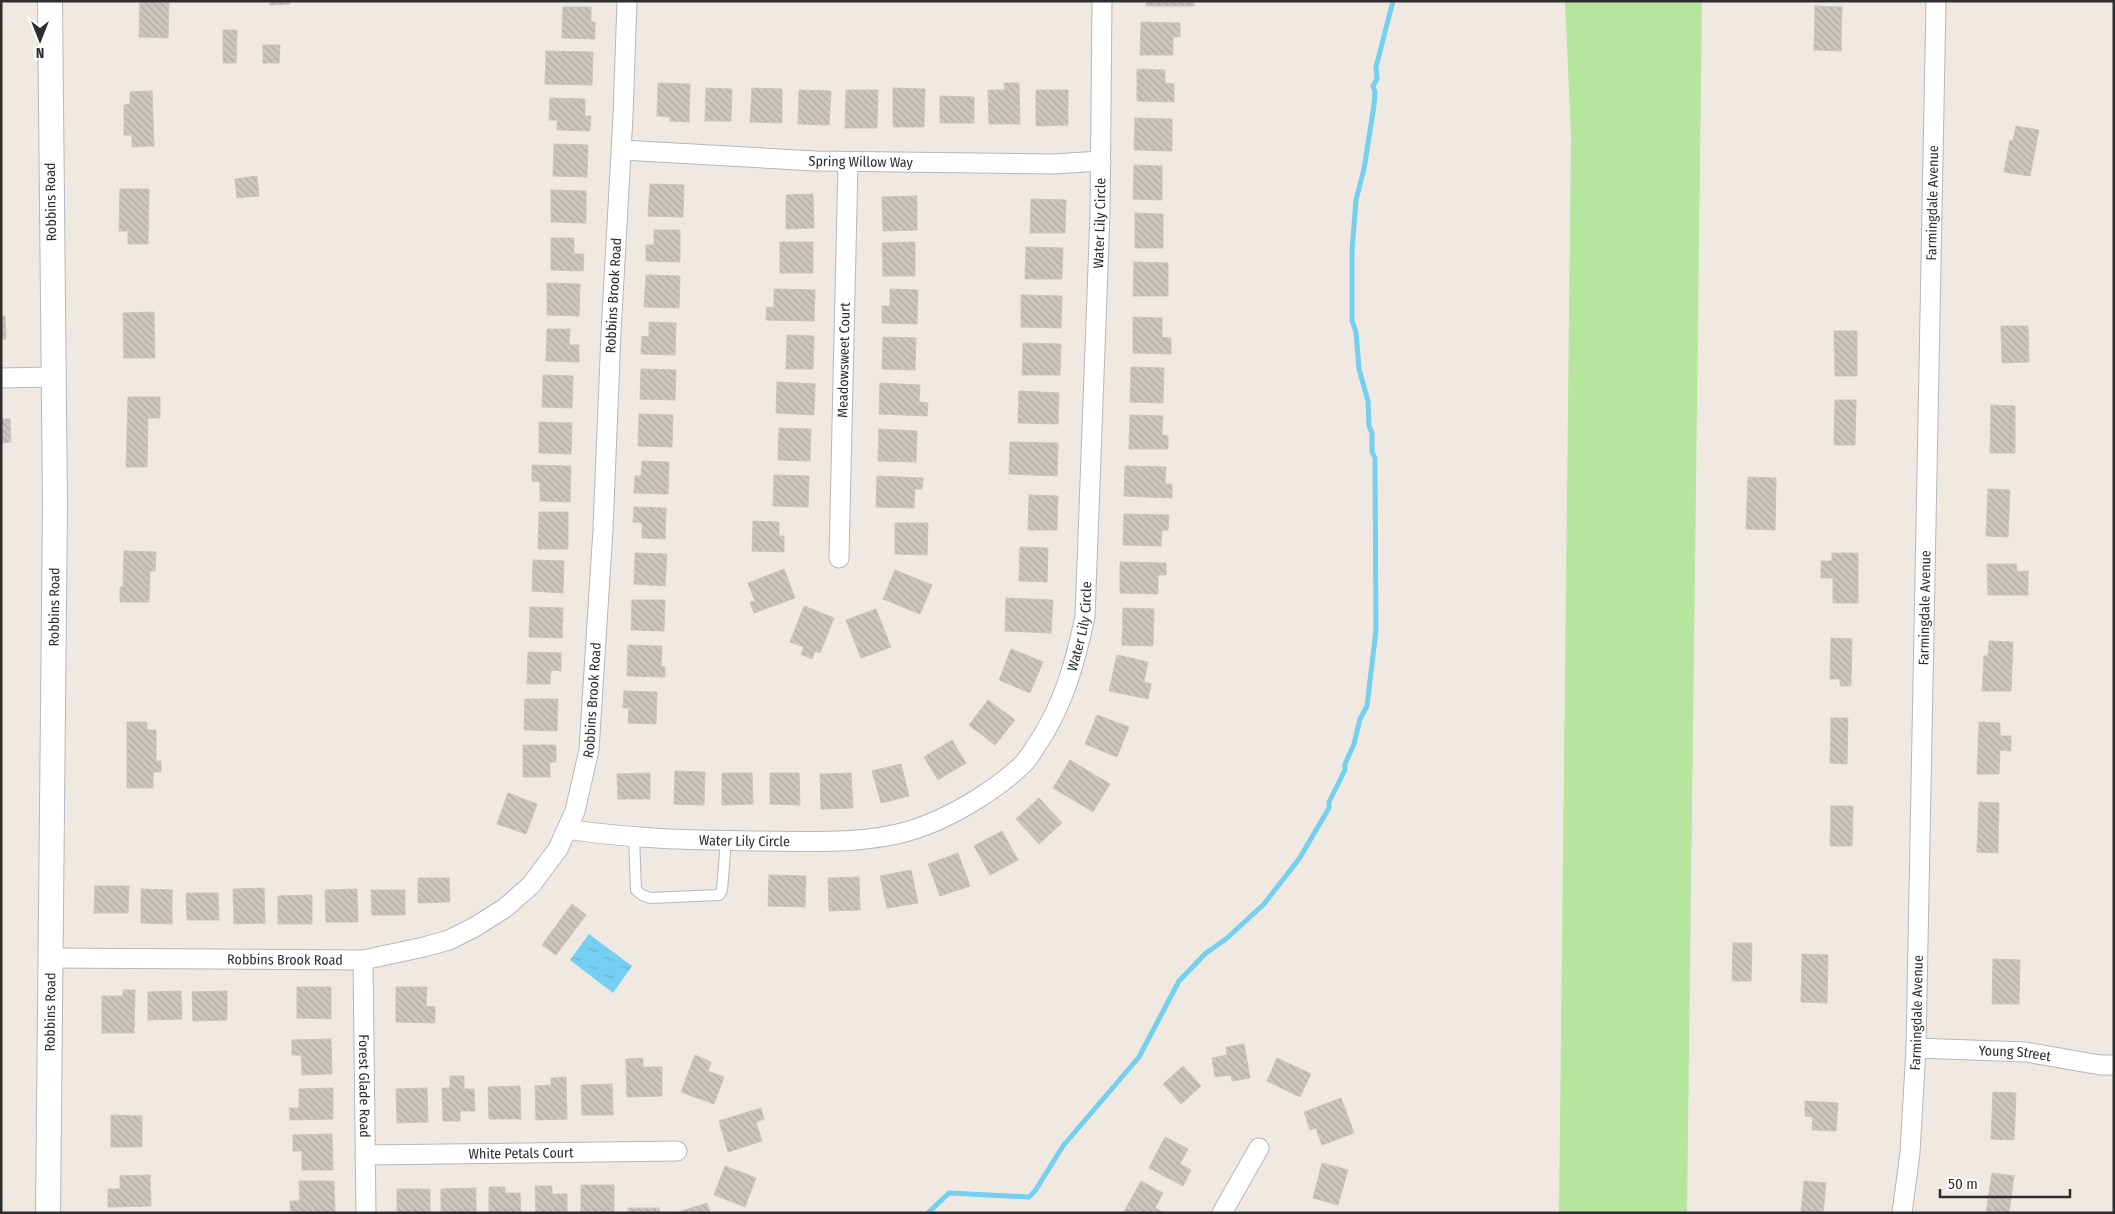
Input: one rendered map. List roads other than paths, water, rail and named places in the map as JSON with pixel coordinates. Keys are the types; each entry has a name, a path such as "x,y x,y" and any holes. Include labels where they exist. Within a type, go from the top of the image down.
{"street":[{"name":"Robbins Road","path":"48,1213 55,505 50,1"},
{"name":"Robbins Brook Road","path":"51,958 363,960 449,940 473,928 505,908 531,885 558,849 575,811 589,750 604,529 622,150 626,1"},
{"name":"Water Lily Circle","path":"567,829 614,836 797,841 867,839 908,831 940,820 979,798 1023,764 1043,736 1061,702 1075,660 1086,617 1100,214 1102,1"},
{"name":"Farmingdale Avenue","path":"1902,1213 1910,1153 1916,1048 1936,1"},
{"name":"Spring Willow Way","path":"622,150 848,162 1053,164 1100,160"},
{"name":"Meadowsweet Court","path":"839,558 848,162"},
{"path":"1,378 54,377"},
{"name":"Forest Glade Road","path":"363,960 366,1213"},
{"name":"Young Street","path":"1916,1048 2026,1052 2100,1065 2114,1065"},
{"path":"1222,1213 1259,1148"},
{"name":"White Petals Court","path":"365,1154 677,1151"}],"lane":[{"path":"634,837 636,890 650,898 719,895 722,890 726,840"}],"water":[{"path":"589,934 632,966 613,993 570,960"}],"waterway":[{"path":"928,1213 949,1193 1029,1197 1035,1191 1063,1146 1139,1057 1179,981 1206,953 1226,939 1264,904 1299,859 1329,808 1329,802 1345,770 1345,764 1354,744 1360,719 1367,706 1376,630 1375,458 1372,452 1368,401 1359,369 1356,332 1352,321 1352,251 1356,200 1364,169 1374,105 1375,92 1373,86 1377,79 1376,67 1393,1"}]}
